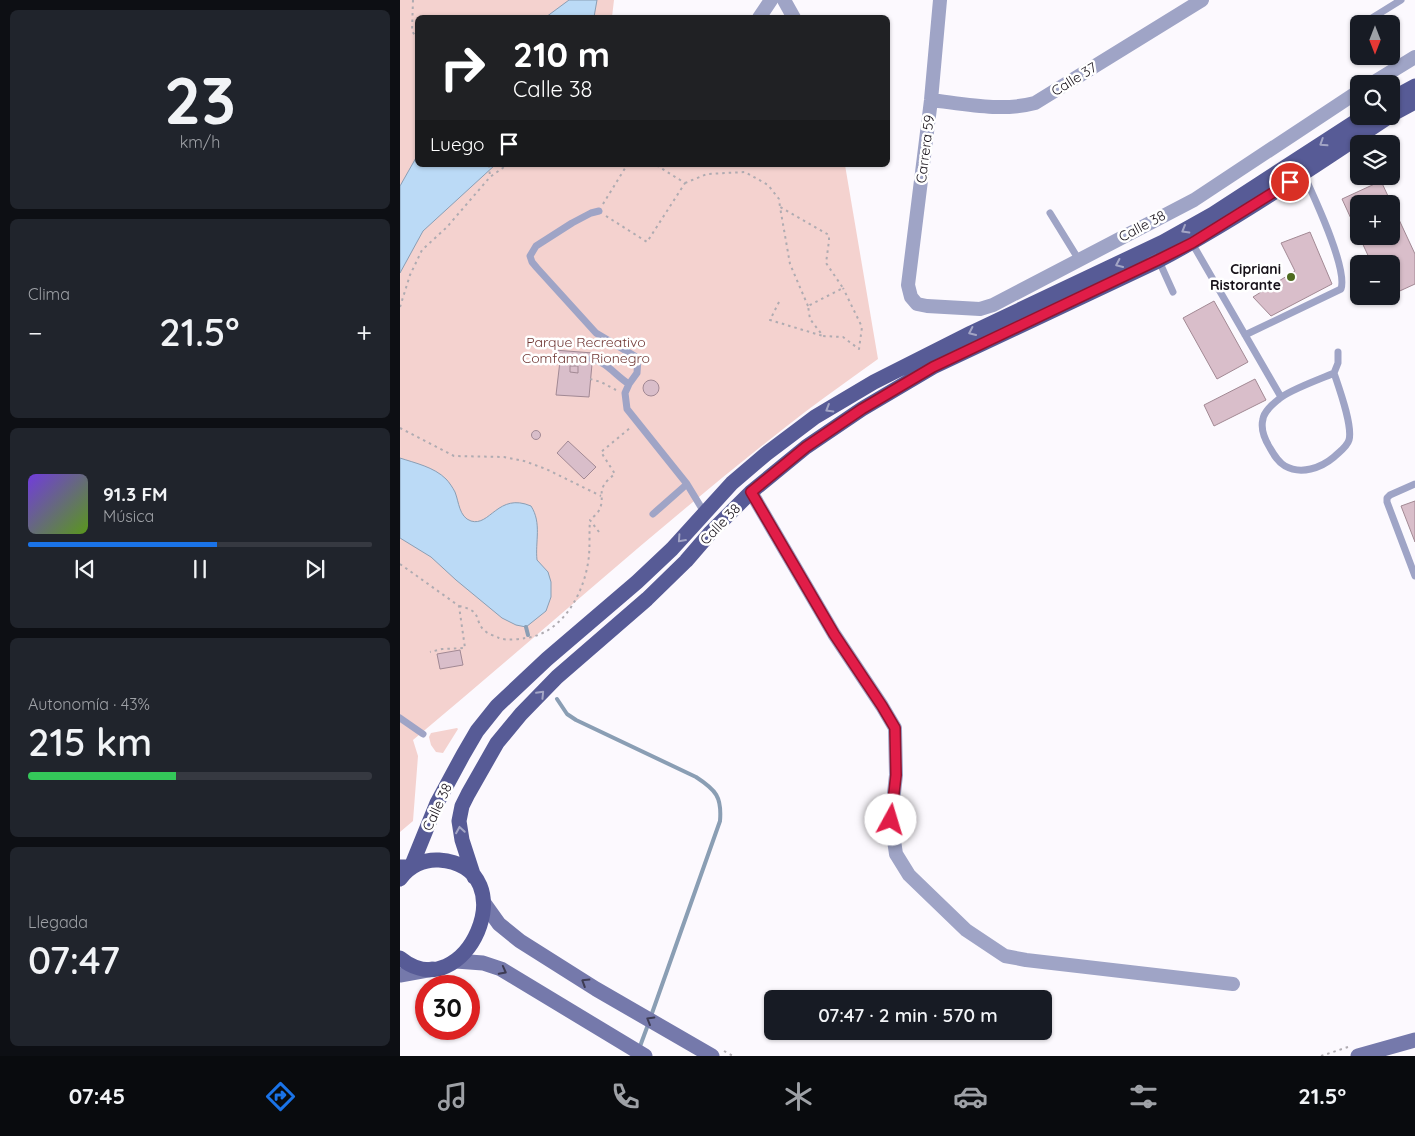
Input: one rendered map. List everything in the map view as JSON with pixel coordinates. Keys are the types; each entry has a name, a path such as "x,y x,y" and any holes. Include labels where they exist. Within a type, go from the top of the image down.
{"main road":[{"path":"1400,94 1415,86"},
{"name":"Calle 38","path":"1400,111 1415,102"},
{"name":"Calle 38","path":"405,867 463,755 477,731 497,706 547,659 637,582 672,549 732,483 766,454 823,412 920,357 1163,242 1213,214 1350,125"},
{"name":"Calle 38","path":"484,903 482,889 474,877 462,840 459,822 462,806 498,742 521,714 557,676 647,599 751,492 806,447 862,409 933,367 1192,243 1377,125"},
{"path":"400,879 405,867 428,861 449,861 462,866 474,877"},
{"path":"400,958 418,967 434,969 443,968 456,961 473,940 480,927 484,915 484,903"}],"street":[{"path":"761,15 771,0"},
{"path":"784,0 792,15"},
{"name":"Carrera 59","path":"911,297 908,285 931,100 940,0"},
{"name":"Calle 37","path":"931,100 1002,107 1022,107 1035,103 1202,0"},
{"path":"1386,75 1415,58"},
{"name":"Calle 38","path":"911,297 917,304 927,306 980,309 993,305 1201,196 1350,97"},
{"path":"751,492 834,634 895,728 896,775 891,820 896,854 909,875 966,930 1005,956 1233,984"},
{"path":"484,903 499,924 510,934 596,989 712,1056"},
{"path":"456,961 483,963 500,968 645,1056"},
{"path":"400,975 434,969"},
{"path":"1358,1056 1415,1040"}],"lane":[{"path":"1377,15 1401,0"},
{"path":"1245,335 1341,289 1342,277 1324,218 1303,173"},
{"path":"598,211 578,220 536,246 530,256 532,262 596,332 638,358 637,373 625,393 627,409 687,484 704,512"},
{"path":"1050,214 1079,260"},
{"path":"1192,243 1281,397"},
{"path":"1158,260 1173,292"},
{"path":"1334,373 1281,397 1267,411 1263,418 1262,430 1266,442 1277,460 1285,466 1297,470 1308,470 1326,464 1344,448 1349,440 1349,426 1334,373 1338,363 1338,352"},
{"path":"592,359 602,361 618,377 629,384"},
{"path":"653,514 687,484"},
{"path":"1415,484 1387,498 1415,576"},
{"path":"400,718 422,734"}],"path":[{"path":"413,0 412,31 415,36"},
{"path":"489,167 490,177"},
{"path":"400,307 410,275 422,250 447,227 490,177 503,167"},
{"path":"626,167 598,211 647,242 685,183 707,174 744,172 768,184 779,198 790,264 808,306 810,319 823,336"},
{"path":"659,167 685,183"},
{"path":"779,302 770,320 823,336 842,337 859,349 862,327 842,288 826,263 830,241 828,235 780,207"},
{"path":"808,306 842,288"},
{"path":"590,379 625,393"},
{"path":"400,564 459,606 470,608 475,613 484,631 501,639 533,637 547,631 568,613 584,580 589,555 590,520 598,511 601,496 600,490 603,484 615,474 601,452 637,422"},
{"path":"400,428 454,456 504,456 524,461 546,469 601,496"},
{"path":"590,520 598,532"},
{"path":"430,652 442,649 465,648 459,606"}],"green space":[{"name":"Parque Recreativo Comfama Rionegro","path":"400,0 614,0 612,15 415,15 415,167 845,167 878,359 755,451 413,740 418,756 413,821 400,832"},
{"path":"457,728 443,753 436,752 431,745 429,737 431,733"}],"water":[{"path":"569,0 597,0 594,15 549,15"},
{"path":"415,160 415,167 493,167 423,231 400,273 400,186"},
{"path":"400,458 430,468 446,479 455,492 462,513 471,521 478,522 510,503 531,506 537,526 537,560 548,572 551,582 551,597 546,611 526,627 516,625 502,618 431,557 400,538"}],"building":[{"path":"1372,185 1383,185 1388,195 1351,195"},
{"path":"1350,195 1350,216 1342,199"},
{"path":"1400,222 1415,254 1415,284 1400,291 1400,255 1368,255 1363,245 1400,245"},
{"path":"1310,232 1332,284 1271,316 1253,297 1295,271 1281,243"},
{"path":"1214,301 1248,362 1217,379 1183,318"},
{"path":"554,350 593,353 589,397 556,395 560,361 553,360"},
{"path":"570,366 578,366 578,373 570,372"},
{"path":"1255,379 1266,400 1214,426 1204,405"},
{"path":"651,380 659,388 651,396 643,388"},
{"path":"536,431 540,435 536,439 532,435"},
{"path":"568,441 596,467 584,479 557,453"},
{"path":"1415,501 1415,542 1401,506"},
{"path":"460,650 463,665 440,669 437,654"}],"waterway":[{"path":"526,627 528,635"},
{"path":"557,699 567,714 576,720 696,777 713,790 719,800 720,821 651,1016"},
{"path":"639,1049 649,1022"}],"place":[{"name":"Cipriani Ristorante","path":"1291,277"}],"route":[{"path":"891,820 896,775 895,728 834,634 751,492 806,447 862,409 933,367 1064,306 1192,243 1290,182"}]}
